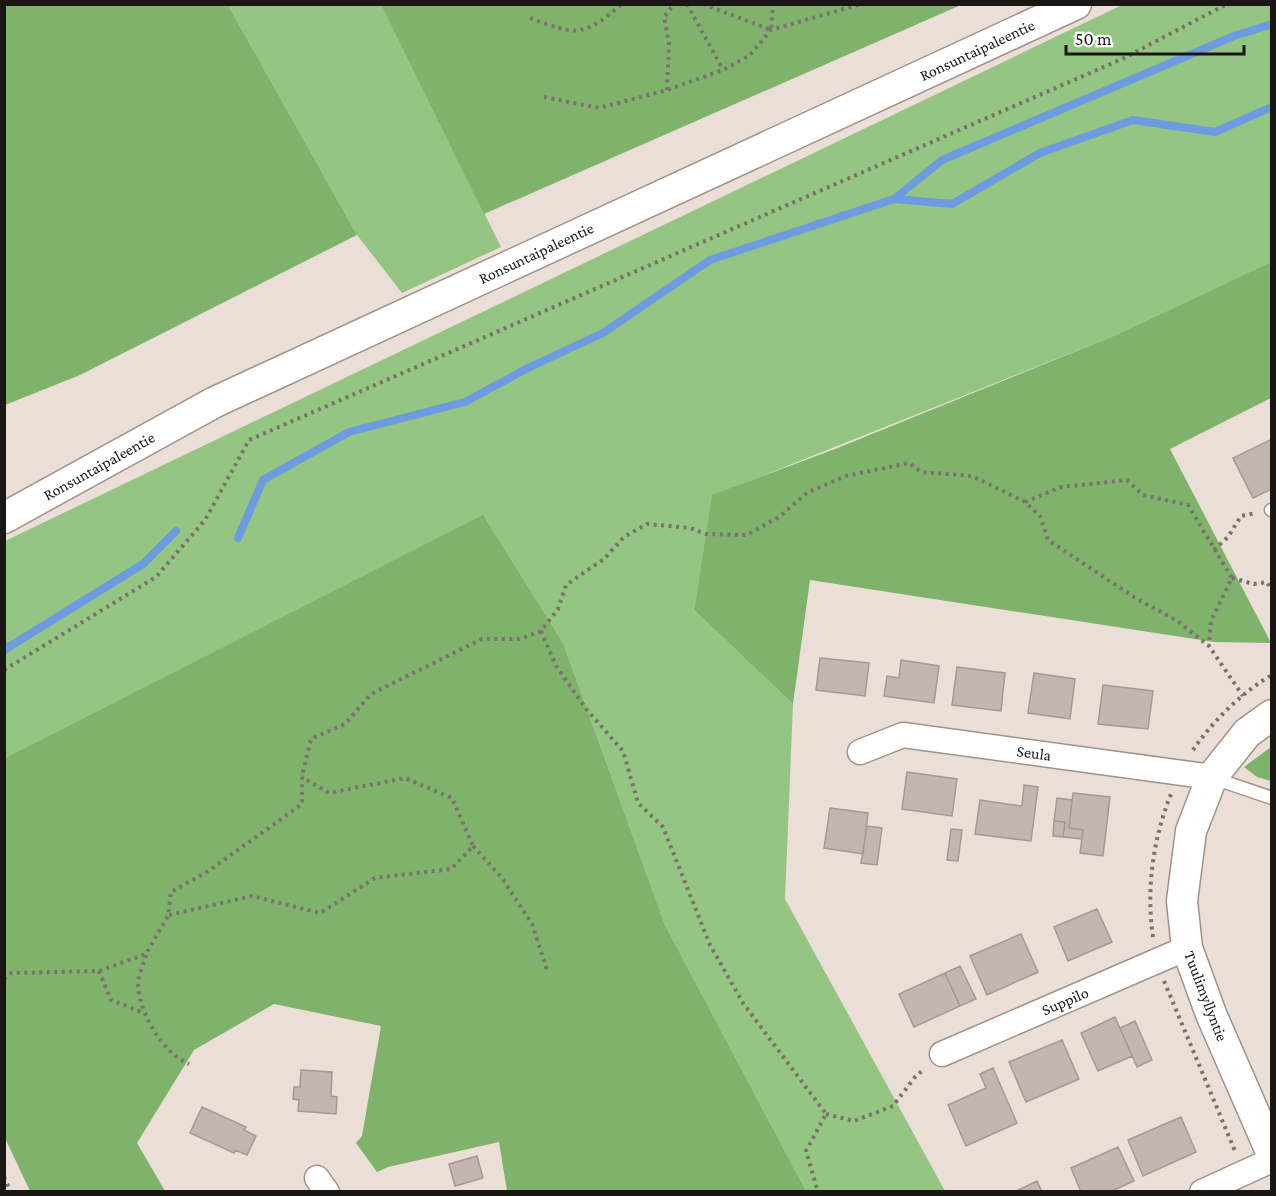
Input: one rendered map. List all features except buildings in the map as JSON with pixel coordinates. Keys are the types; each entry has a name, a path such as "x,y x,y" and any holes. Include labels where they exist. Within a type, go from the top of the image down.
{"street":[{"name":"Ronsuntaipaleentie","path":"4,518 214,402 1076,4"},
{"name":"Tuulimyllyntie","path":"1272,715 1247,733 1212,777 1191,831 1182,901 1187,948 1211,1014 1272,1154"},
{"name":"Seula","path":"860,752 903,735 1212,777"},
{"name":"Suppilo","path":"942,1054 1187,948"},
{"path":"1202,1191 1272,1160"}],"lane":[{"path":"1212,777 1272,798"}],"path":[{"path":"530,18 565,31 594,28 622,4"},
{"path":"667,90 669,43 664,17 674,4"},
{"path":"687,4 723,70"},
{"path":"703,4 771,30"},
{"path":"771,30 773,4"},
{"path":"835,12 839,4"},
{"path":"544,97 599,108 667,90 723,70 750,55 771,30 861,4"},
{"path":"4,670 156,577 205,520 249,440 1122,59 1227,4"},
{"path":"189,1064 175,1058 144,1013 138,984 147,954 168,916 171,892 210,870 302,804 302,776 311,739 345,724 370,694 482,639 519,639 541,631 558,609 566,585 604,559 624,537 647,524 690,528 706,534 747,535 779,517 808,492 846,476 909,463 921,472 972,477 1025,502 1040,516 1048,540 1137,599 1176,620 1209,646 1244,696"},
{"path":"1025,502 1060,487 1127,480 1143,495 1188,505 1232,578 1254,584 1267,582 1272,591"},
{"path":"1214,550 1228,537 1241,516 1271,510"},
{"path":"1209,646 1211,621 1232,578"},
{"path":"541,631 556,666 587,710 624,751 638,803 663,827 710,945 742,1003 826,1114 854,1121 893,1106 915,1077 942,1054"},
{"path":"302,776 329,794 405,778 452,798 473,846 502,878 532,924 548,973"},
{"path":"168,916 252,896 320,913 375,878 451,869 473,846"},
{"path":"4,979 11,973 99,971 147,954"},
{"path":"99,971 111,1000 144,1013"},
{"path":"818,1191 806,1151 826,1114"},
{"path":"4,1177 11,1191"}],"green space":[{"path":"5,4 228,5 357,235 80,375 5,405"},
{"path":"228,5 381,5 501,247 402,293 357,235"},
{"path":"381,5 961,5 484,214"},
{"path":"1122,5 1271,5 1271,262 1116,335 712,496 694,610 793,704 785,899 945,1191 806,1191 665,925 563,643 483,516 5,758 5,541"},
{"path":"1271,262 1271,398 1170,449 1271,643 1214,642 810,580 793,704 694,610 712,495 835,449 1116,335"},
{"path":"483,515 563,643 665,925 806,1191 507,1191 499,1142 388,1167 377,1172 356,1143 362,1136 381,1026 274,1004 194,1050 137,1143 165,1191 30,1191 5,1138 5,758"},
{"path":"1271,747 1271,781 1257,777 1244,767"}],"waterway":[{"path":"894,199 942,160 1234,36 1272,24"},
{"path":"238,538 263,480 349,432 465,402 528,368 603,333 710,260 894,199 952,204 1040,153 1133,120 1215,132 1272,107"},
{"path":"4,650 143,564 176,531"}]}
